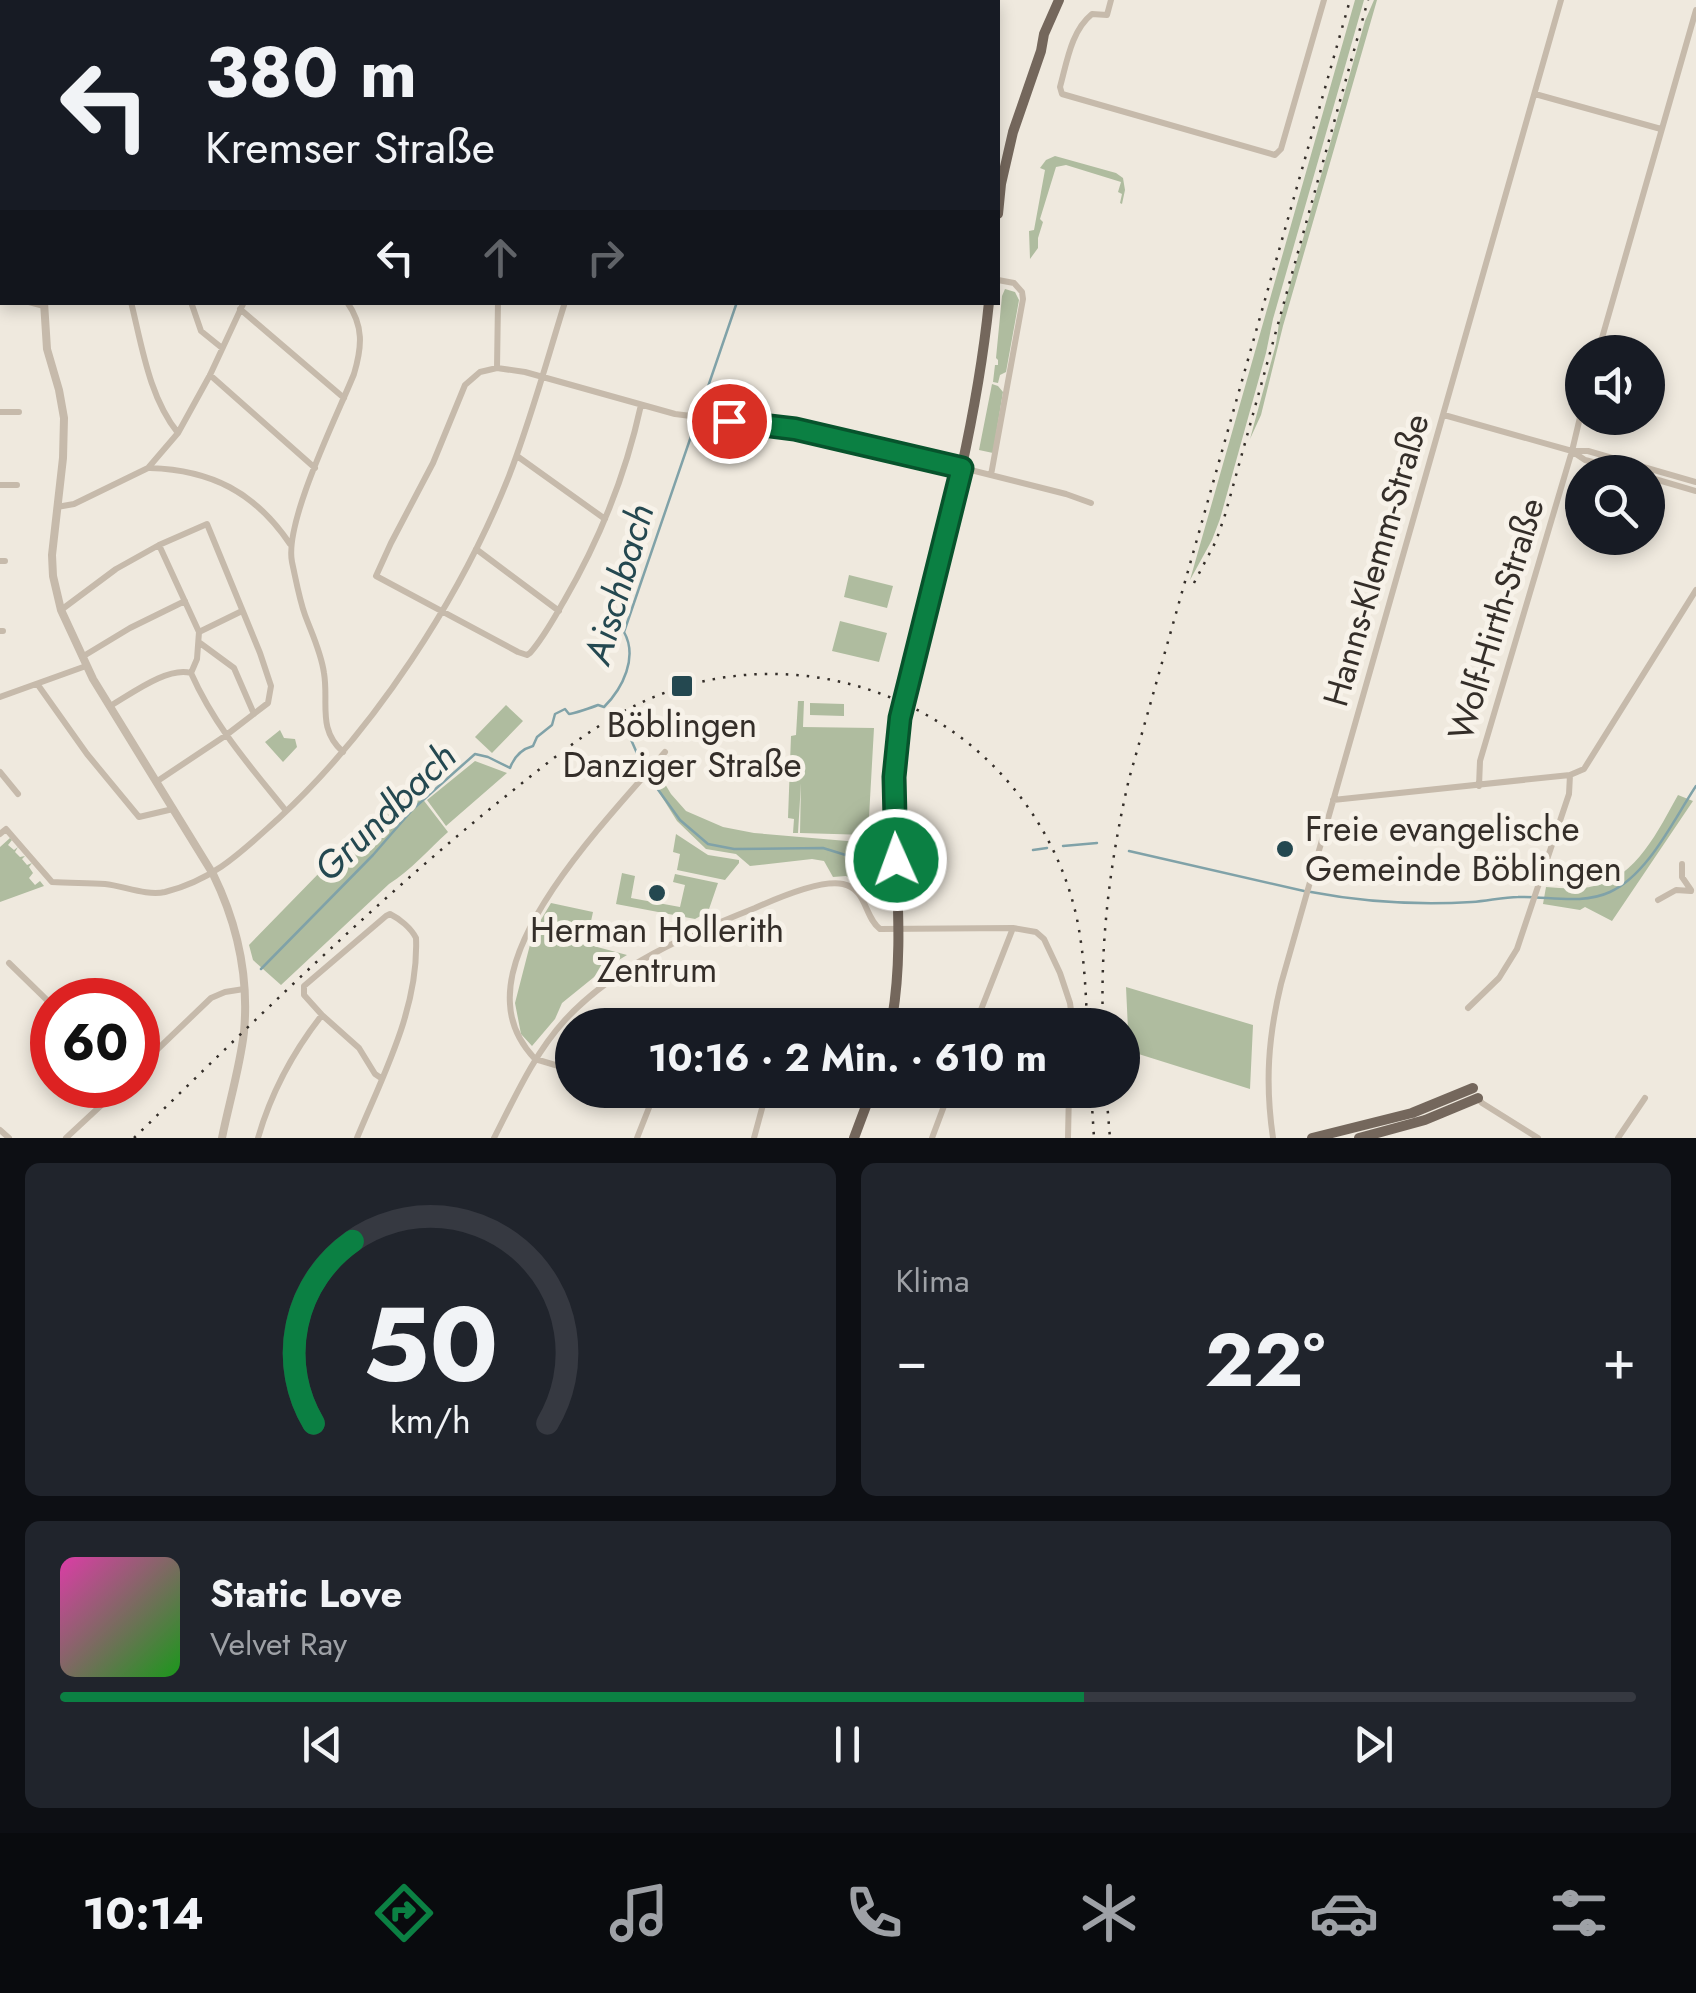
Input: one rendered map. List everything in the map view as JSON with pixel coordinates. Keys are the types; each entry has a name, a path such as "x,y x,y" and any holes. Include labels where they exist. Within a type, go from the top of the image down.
{"main road":[{"path":"1000,184 1044,34 1061,0"},
{"path":"893,1008 899,929 893,798 897,734 962,468 981,376 989,305"},
{"path":"1312,1138 1476,1093"},
{"path":"1359,1138 1424,1120 1476,1093"},
{"path":"854,1138 865,1108"}],"street":[{"path":"1112,0 1107,15 1092,14 1078,30 1060,86 1062,94 1276,154 1281,150 1324,0"},
{"name":"Hanns-Klemm-Straße","path":"1273,1138 1268,1076 1272,1024 1561,0"},
{"path":"1603,335 1696,10"},
{"path":"1535,94 1662,129"},
{"path":"991,475 1023,299 1014,283 1000,280"},
{"path":"44,305 47,349 64,418 52,555 61,610 84,661 213,874 238,940 244,1030 222,1138"},
{"path":"132,305 158,401 178,433"},
{"path":"192,305 201,331 222,348"},
{"path":"342,752 326,729 324,673 298,590 291,545 302,503 358,362 361,344 357,320 349,305"},
{"path":"497,368 498,305"},
{"path":"0,834 6,828 52,882 106,884 159,893 213,874 286,811 342,752 397,679 440,612 475,548 516,455 564,305"},
{"path":"56,507 74,504 148,468 178,433 242,306 344,398"},
{"path":"641,405 605,520 533,651 526,655 376,576 433,463 465,385 480,372 497,368 692,417 795,429 1091,503"},
{"path":"210,374 315,468"},
{"path":"0,412 19,412"},
{"path":"1444,415 1696,482"},
{"name":"Wolf-Hirth-Straße","path":"1478,786 1480,761 1576,435"},
{"path":"1572,451 1577,455"},
{"path":"516,455 605,520"},
{"path":"148,468 172,468 208,476 239,490 291,545"},
{"path":"1665,482 1696,491"},
{"path":"0,484 17,485"},
{"path":"61,610 116,569 206,524 260,653 270,686 268,703 156,782"},
{"path":"160,545 199,632 198,659 192,674 204,703 286,811"},
{"path":"475,548 558,611"},
{"path":"1468,1008 1490,988 1517,950 1568,794 1570,775 1584,768 1696,590"},
{"path":"0,697 38,684 84,661 130,628 185,601"},
{"path":"199,632 242,611"},
{"path":"200,643 234,668 254,714"},
{"path":"110,706 167,674 180,670 192,674"},
{"path":"38,684 138,817 173,809"},
{"path":"555,1065 535,1059 518,1034 510,1002 514,969 549,894 666,752"},
{"path":"0,772 18,794"},
{"name":"Wolf-Hirth-Straße","path":"1334,800 1570,775"},
{"path":"1658,900 1676,890 1692,891 1682,877 1682,864"},
{"path":"494,1138 535,1059 565,1020 608,982 680,938 790,894 827,884 845,884 863,899 874,926 885,930 1013,928 1036,932 1044,939 1060,973 1071,1008"},
{"path":"357,1138 382,1078 402,1029 411,987 416,943 413,932 390,914 314,977 303,991 382,1078"},
{"path":"982,1008 1013,928"},
{"path":"10,963 30,983"},
{"path":"160,1047 210,998 244,989"},
{"path":"258,1138 284,1072 322,1015"},
{"path":"1476,1093 1482,1104 1538,1138"},
{"path":"1618,1138 1645,1098"},
{"path":"66,1138 98,1108"},
{"path":"637,1138 649,1108"},
{"path":"754,1138 762,1108"},
{"path":"932,1138 943,1108"},
{"path":"1068,1138 1069,1108"},
{"path":"0,1130 9,1138"}],"green space":[{"path":"1355,0 1364,0 1220,519 1190,580"},
{"path":"1374,0 1261,415 1250,439 1279,323"},
{"path":"1055,156 1123,178 1122,204 1122,194 1118,192 1121,182 1066,165 1056,167 1040,219 1043,222 1038,248 1030,259 1029,231 1034,230 1045,170 1040,168"},
{"path":"1005,289 1015,292 1019,300 1006,372 1000,375 998,383 993,382"},
{"path":"992,384 1003,392 993,453 979,450"},
{"path":"849,575 893,586 887,608 844,597"},
{"path":"840,621 887,633 879,662 832,651"},
{"path":"798,701 804,701 803,727 874,728 868,835 800,833 801,783 798,833 793,833 794,819 788,818 791,736 796,735"},
{"path":"810,703 844,704 844,716 810,715"},
{"path":"506,705 523,721 492,753 475,737"},
{"path":"280,730 284,738 295,739 297,747 283,762 265,742"},
{"path":"475,761 507,773 446,826 427,800"},
{"path":"656,769 686,811 723,827 882,844 885,888 863,887 846,876 833,877 824,861 750,866 736,854 706,849 677,821 652,781"},
{"path":"403,787 409,794 415,789 448,832 281,985 253,960 249,945"},
{"path":"1678,795 1693,801 1612,921 1585,907 1580,910 1543,904 1546,887 1588,887 1622,873 1645,850"},
{"path":"676,834 708,855 739,863 725,880 677,870 680,854 673,852"},
{"path":"10,838 8,845 14,850 18,847 15,852 25,856 22,859 27,865 32,863 29,878 35,885 40,881 44,886 0,902 0,847"},
{"path":"622,873 635,876 631,898 680,907 685,885 673,882 675,874 718,883 708,912 695,919 616,904"},
{"path":"551,903 593,912 586,944 627,955 555,1008 555,1019 532,1046 521,1034 515,1003 533,933"},
{"path":"1126,987 1253,1025 1250,1089 1140,1054 1140,1008 1127,1008"}],"waterway":[{"name":"Grundbach","path":"261,969 413,809 475,754 510,768 519,754 533,746 537,737 552,725 555,714 565,709 569,714 598,705 604,707 617,691 629,662 624,632 736,305"},
{"name":"Aischbach","path":"621,725 643,767 680,820 708,844 734,849 823,848 878,865"},
{"name":"Aischbach","path":"1311,892 1432,903 1599,896 1624,884 1648,860 1696,786"},
{"name":"Aischbach","path":"1063,846 1097,843"},
{"name":"Aischbach","path":"1033,850 1047,848"},
{"name":"Aischbach","path":"1129,851 1304,891"}],"railway":[{"path":"1103,1008 1108,901 1129,779 1350,0"},
{"path":"1194,583 1225,515 1368,0"},
{"path":"134,1138 356,925 556,756 598,726 643,702 701,682 737,676 808,676 878,693 943,725 990,763 1029,809 1069,890 1081,945 1086,1008"},
{"path":"1092,1108 1094,1138"},
{"path":"1108,1108 1110,1138"}],"place":[{"name":"Böblingen Danziger Straße","path":"682,686"},
{"name":"Freie evangelische Gemeinde Böblingen","path":"1285,849"},
{"name":"Herman Hollerith Zentrum","path":"657,893"}],"route":[{"path":"729,421 795,429 962,468 900,718 893,798 896,860"}]}
